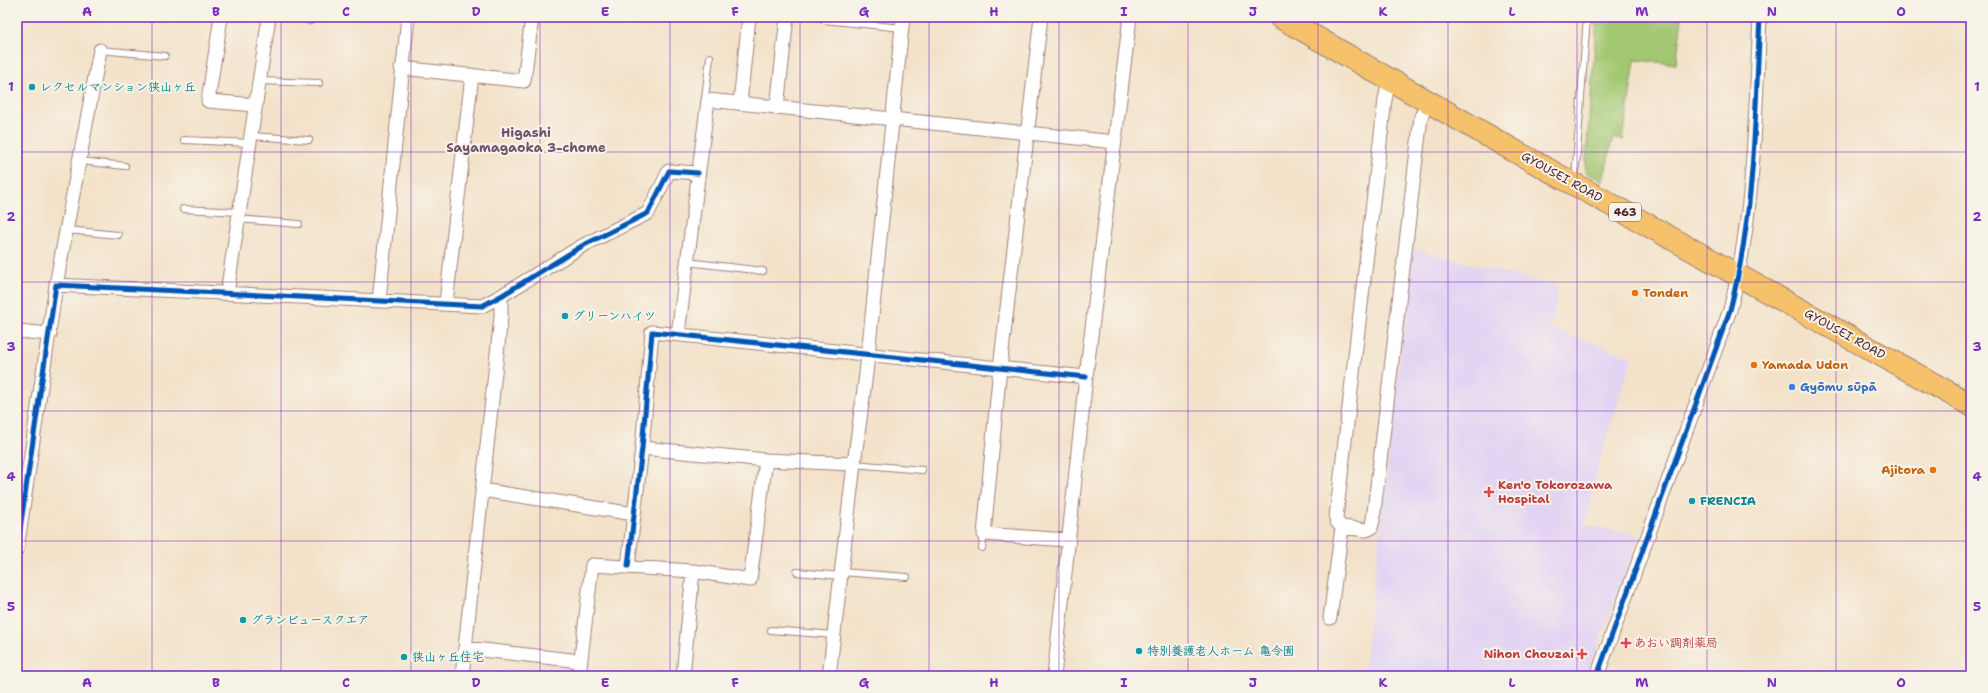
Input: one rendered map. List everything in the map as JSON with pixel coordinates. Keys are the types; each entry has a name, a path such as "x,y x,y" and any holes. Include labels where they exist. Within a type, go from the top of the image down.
{"highway":[{"name":"GYOUSEI ROAD","path":"1280,17 1428,102 1971,405"}],"street":[{"path":"221,17 208,100 256,106"},
{"path":"227,293 269,17"},
{"path":"379,301 401,68 408,17"},
{"path":"401,68 524,81 532,17"},
{"path":"740,103 749,17"},
{"path":"777,108 787,17"},
{"path":"1041,17 1000,368 984,534 1067,540"},
{"path":"1054,676 1067,540 1130,17"},
{"path":"1597,676 1730,310 1739,275 1744,246 1755,143 1762,18"},
{"path":"829,676 868,353 902,23"},
{"path":"17,549 50,334 56,285 100,50"},
{"path":"446,303 472,76"},
{"path":"1392,81 1387,90 1385,100 1336,518 1337,522 1342,527 1366,530 1371,528 1373,520 1421,117 1428,102"},
{"path":"678,334 708,100 1115,142"},
{"path":"56,285 446,303 482,306 501,296 582,246 648,213 669,171 698,173"},
{"path":"462,676 501,316 501,296"},
{"path":"17,331 50,334"},
{"path":"628,566 642,448 652,332 868,353 1086,377"},
{"path":"642,448 766,460 854,464"},
{"path":"579,676 592,565 693,571 750,580 766,460"},
{"path":"482,490 634,514"},
{"path":"1330,618 1342,527"},
{"path":"683,676 693,571"},
{"path":"465,648 580,661"}],"lane":[{"path":"1575,184 1587,17"},
{"path":"824,20 902,23"},
{"path":"100,50 165,56"},
{"path":"708,100 705,98 710,57"},
{"path":"260,81 319,83"},
{"path":"184,140 310,140"},
{"path":"80,161 125,166"},
{"path":"184,209 299,224"},
{"path":"67,230 118,235"},
{"path":"687,262 763,271"},
{"path":"854,464 922,470"},
{"path":"982,548 984,534"},
{"path":"797,572 907,577"},
{"path":"771,630 834,635"}],"shaded area":[{"name":"Ken'o Tokorozawa Hospital","path":"1413,249 1559,287 1550,328 1632,357 1600,459 1585,525 1639,535 1587,676 1363,676"}],"green space":[{"path":"1597,17 1682,18 1676,64 1635,60 1623,140 1613,138 1603,181 1585,172"}],"cycle path":[{"path":"1597,676 1730,310 1745,238 1749,201 1755,127 1760,17"},
{"path":"17,549 56,285 482,306 501,296 582,246 648,213 669,171 698,173"},
{"path":"628,566 642,448 652,332 1086,377"}],"place":[{"name":"レクセルマンション狭山ヶ丘","path":"32,87"},
{"name":"Tonden","path":"1635,293"},
{"name":"グリーンハイツ","path":"565,316"},
{"name":"Yamada Udon","path":"1754,365"},
{"name":"Gyōmu sūpā","path":"1792,387"},
{"name":"Ajitora","path":"1933,470"},
{"name":"Ken'o Tokorozawa Hospital","path":"1489,492"},
{"name":"FRENCIA","path":"1692,501"},
{"name":"グランビュースクエア","path":"243,620"},
{"name":"あおい調剤薬局","path":"1626,643"},
{"name":"特別養護老人ホーム 亀令園","path":"1139,651"},
{"name":"Nihon Chouzai","path":"1582,654"},
{"name":"狭山ヶ丘住宅","path":"404,657"}],"district":[{"name":"Higashi Sayamagaoka 3-chome","path":"526,140"}]}
